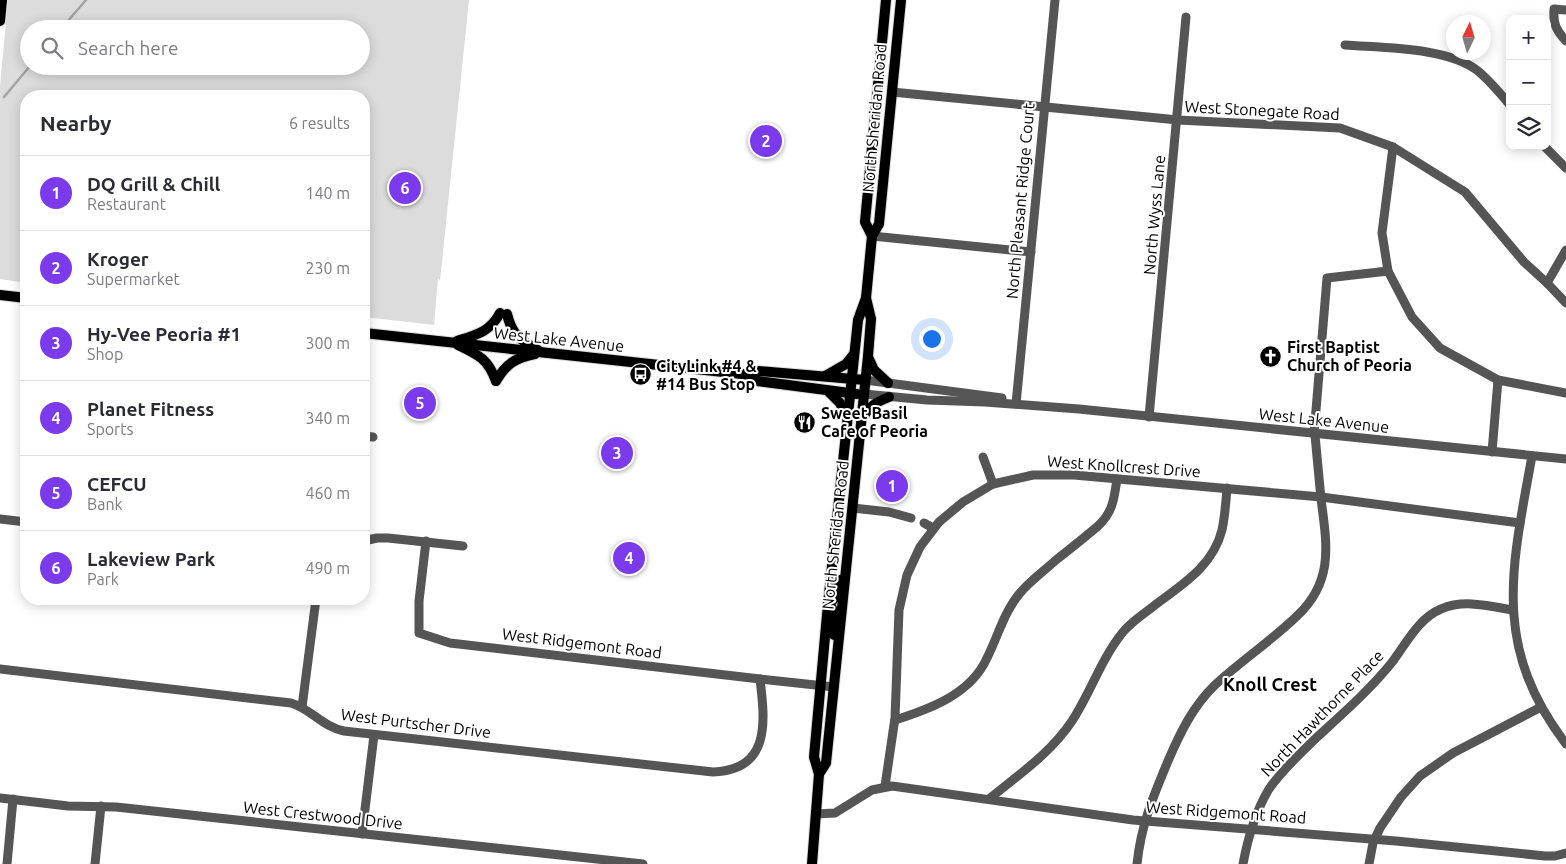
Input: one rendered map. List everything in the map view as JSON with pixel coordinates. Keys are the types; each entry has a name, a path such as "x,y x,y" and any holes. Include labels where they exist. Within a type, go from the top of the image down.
{"main road":[{"path":"0,22 2,0"},
{"name":"North Sheridan Road","path":"872,236 865,222 886,0"},
{"name":"North Sheridan Road","path":"812,864 819,774 814,757 828,604 858,320 866,298 872,236 880,224 901,0"},
{"path":"888,126 883,112 882,94 878,89 888,77 894,61"},
{"path":"0,295 20,297"},
{"name":"North Sheridan Road","path":"819,774 826,763 853,508 871,319 866,298"},
{"path":"453,342 476,335 490,328 504,314 514,333 527,344 543,352"},
{"name":"West Lake Avenue","path":"370,334 751,375 758,371 865,380"},
{"path":"453,342 484,360 491,367 496,381 502,371 512,362 525,356 543,352"},
{"path":"824,377 846,364 855,353"},
{"path":"868,356 872,368 888,383"},
{"name":"West Lake Avenue","path":"751,375 757,381 864,394"},
{"path":"828,391 840,403 848,419"},
{"path":"861,420 867,409 877,401 889,397"},
{"path":"842,473 847,485 846,503 853,508"},
{"path":"838,654 834,635 833,607 828,604 833,601 837,593 840,571 848,553"}],"street":[{"name":"North Pleasant Ridge Court","path":"1016,402 1055,0"},
{"path":"1566,10 1554,9 1553,21 1566,41"},
{"name":"North Wyss Lane","path":"1150,417 1186,17"},
{"path":"1345,45 1442,55 1477,70 1506,100"},
{"name":"West Stonegate Road","path":"892,92 1178,120 1340,128 1393,147 1465,192 1524,262 1566,303"},
{"path":"1393,147 1382,233 1388,271 1412,317 1440,348 1498,380 1566,393"},
{"path":"1548,150 1566,168"},
{"path":"872,236 1031,252"},
{"path":"1547,283 1566,250"},
{"path":"1137,864 1139,842 1150,803 1184,726 1197,706 1215,685 1298,615 1308,603 1324,571 1327,552 1315,434 1327,278 1388,271"},
{"name":"West Lake Avenue","path":"865,380 1016,402 1566,460"},
{"path":"1492,452 1498,380"},
{"name":"West Lake Avenue","path":"864,394 889,397 1016,402"},
{"path":"983,456 993,484"},
{"path":"1532,456 1513,571 1512,610 1521,659 1528,678 1541,707 1566,744"},
{"name":"West Knollcrest Drive","path":"885,786 895,720 898,618 906,575 912,561 933,528 956,506 993,484 1045,474 1117,479 1321,497 1520,523"},
{"path":"895,720 953,695 974,678 986,661 1005,618 1020,592 1107,517 1113,503 1117,479"},
{"path":"989,800 1036,762 1067,728 1106,657 1126,629 1190,579 1206,563 1215,549 1222,530 1227,488"},
{"path":"853,508 884,511 911,518"},
{"path":"0,519 20,521"},
{"path":"924,523 933,528"},
{"path":"370,540 383,538 463,546"},
{"name":"West Ridgemont Road","path":"426,541 419,633 450,643 834,687"},
{"name":"North Hawthorne Place","path":"1243,864 1256,816 1266,795 1285,769 1371,686 1417,628 1429,616 1443,608 1461,604 1476,604 1512,610"},
{"path":"302,707 315,605"},
{"name":"West Purtscher Drive","path":"0,669 287,702 302,707 334,729 374,735 706,772 719,772 735,768 744,763 758,746 762,737 764,722 760,679"},
{"path":"1369,864 1374,839 1397,802 1423,774 1453,753 1541,707"},
{"path":"362,834 374,735"},
{"path":"816,814 835,813 870,791 885,786"},
{"name":"West Ridgemont Road","path":"885,786 1144,821 1374,839 1545,856 1558,856 1566,853"},
{"name":"West Crestwood Drive","path":"0,798 68,806 101,806 643,864"},
{"path":"7,864 14,799"},
{"path":"95,864 101,806"}],"shaded area":[{"path":"8,0 469,0 434,325 370,318 370,90 20,90 20,282 0,279 0,86"}],"waterway":[{"path":"69,20 86,0"},
{"path":"4,97 22,75"}],"place":[{"name":"Kroger","path":"766,141"},
{"name":"Lakeview Park","path":"405,188"},
{"name":"First Baptist Church of Peoria","path":"1271,356"},
{"name":"CityLink #4 & #14 Bus Stop","path":"640,375"},
{"name":"CEFCU","path":"420,403"},
{"name":"Sweet Basil Cafe of Peoria","path":"805,422"},
{"name":"Hy-Vee Peoria #1","path":"617,453"},
{"name":"DQ Grill & Chill","path":"892,486"},
{"name":"Planet Fitness","path":"629,558"}],"district":[{"name":"Knoll Crest","path":"1270,684"}]}
